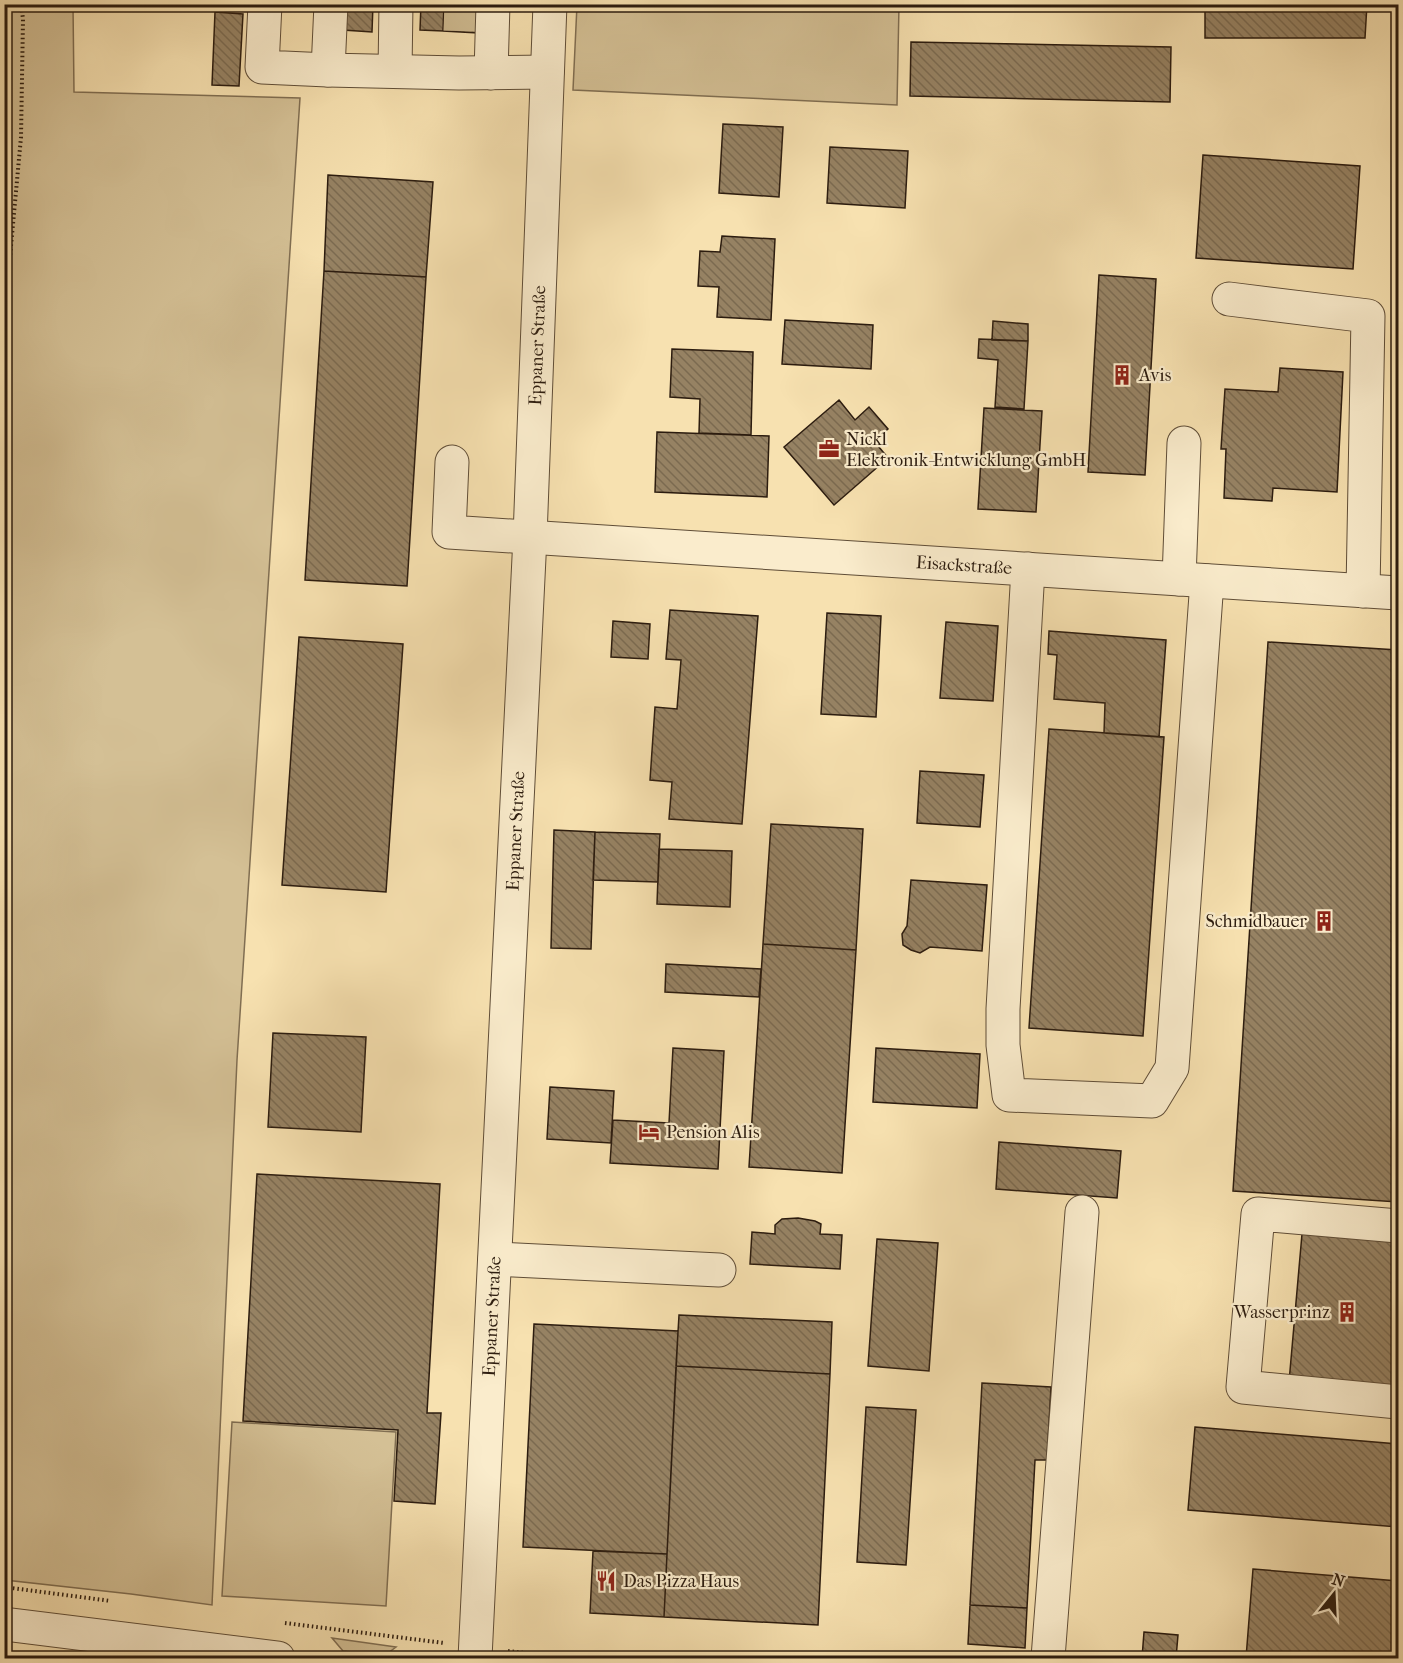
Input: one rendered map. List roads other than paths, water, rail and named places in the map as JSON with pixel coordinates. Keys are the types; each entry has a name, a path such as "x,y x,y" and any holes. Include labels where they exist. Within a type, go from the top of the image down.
{"street":[{"path":"265,4 262,67 491,73 547,72"},
{"path":"328,70 331,4"},
{"path":"395,71 396,4"},
{"path":"491,73 494,4"},
{"name":"Eppaner Straße","path":"476,1653 530,537 550,4"},
{"path":"1229,299 1368,316 1363,591"},
{"path":"1028,569 1003,1009 1009,1095 1152,1101 1172,1068 1193,580 1185,443"},
{"name":"Eisackstraße","path":"452,462 449,532 1398,593"},
{"path":"1048,1659 1082,1212"},
{"path":"1398,1226 1258,1214 1243,1387 1398,1402"},
{"path":"495,1259 719,1270"},
{"path":"4,1624 99,1647 278,1659"}],"tunnel":[{"path":"460,31 461,4"}],"place":[{"name":"Avis","path":"1122,375"},
{"name":"Nickl Elektronik-Entwicklung GmbH","path":"829,449"},
{"name":"Schmidbauer","path":"1324,921"},
{"name":"Pension Alis","path":"649,1132"},
{"name":"Wasserprinz","path":"1347,1312"},
{"name":"Das Pizza Haus","path":"606,1581"}]}
